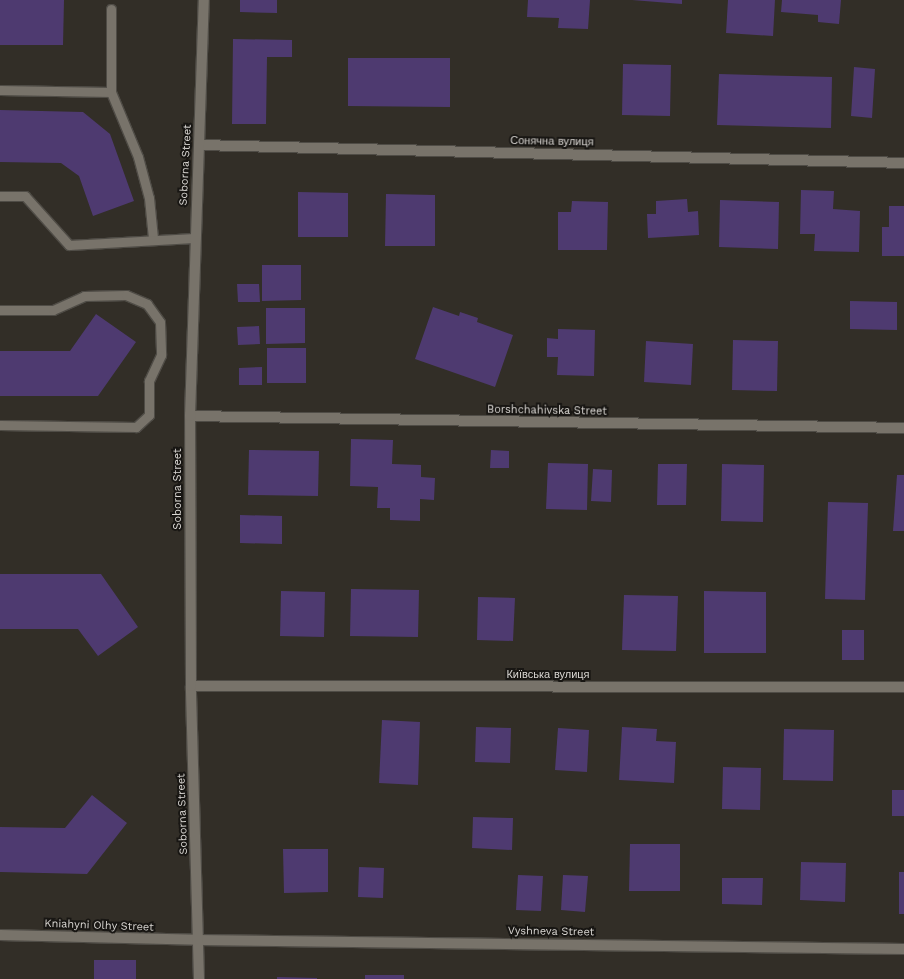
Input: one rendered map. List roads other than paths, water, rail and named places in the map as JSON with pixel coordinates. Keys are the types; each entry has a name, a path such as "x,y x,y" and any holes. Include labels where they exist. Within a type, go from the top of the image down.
{"street":[{"name":"Soborna Street","path":"199,979 191,686 190,416 194,238 200,145 204,0"},
{"name":"Сонячна вулиця","path":"200,145 904,163"},
{"name":"Borshchahivska Street","path":"190,416 904,428"},
{"name":"Київська вулиця","path":"191,686 904,688"},
{"name":"Kniahyni Olhy Street","path":"0,935 198,940"},
{"name":"Vyshneva Street","path":"198,940 904,949"}],"lane":[{"path":"111,9 111,92 138,157 149,198 153,238"},
{"path":"0,90 111,92"},
{"path":"0,196 25,196 69,245 153,238 194,238"},
{"path":"0,310 53,310 84,296 126,295 147,304 160,322 161,355 149,381 149,415 136,427 0,426"}]}
